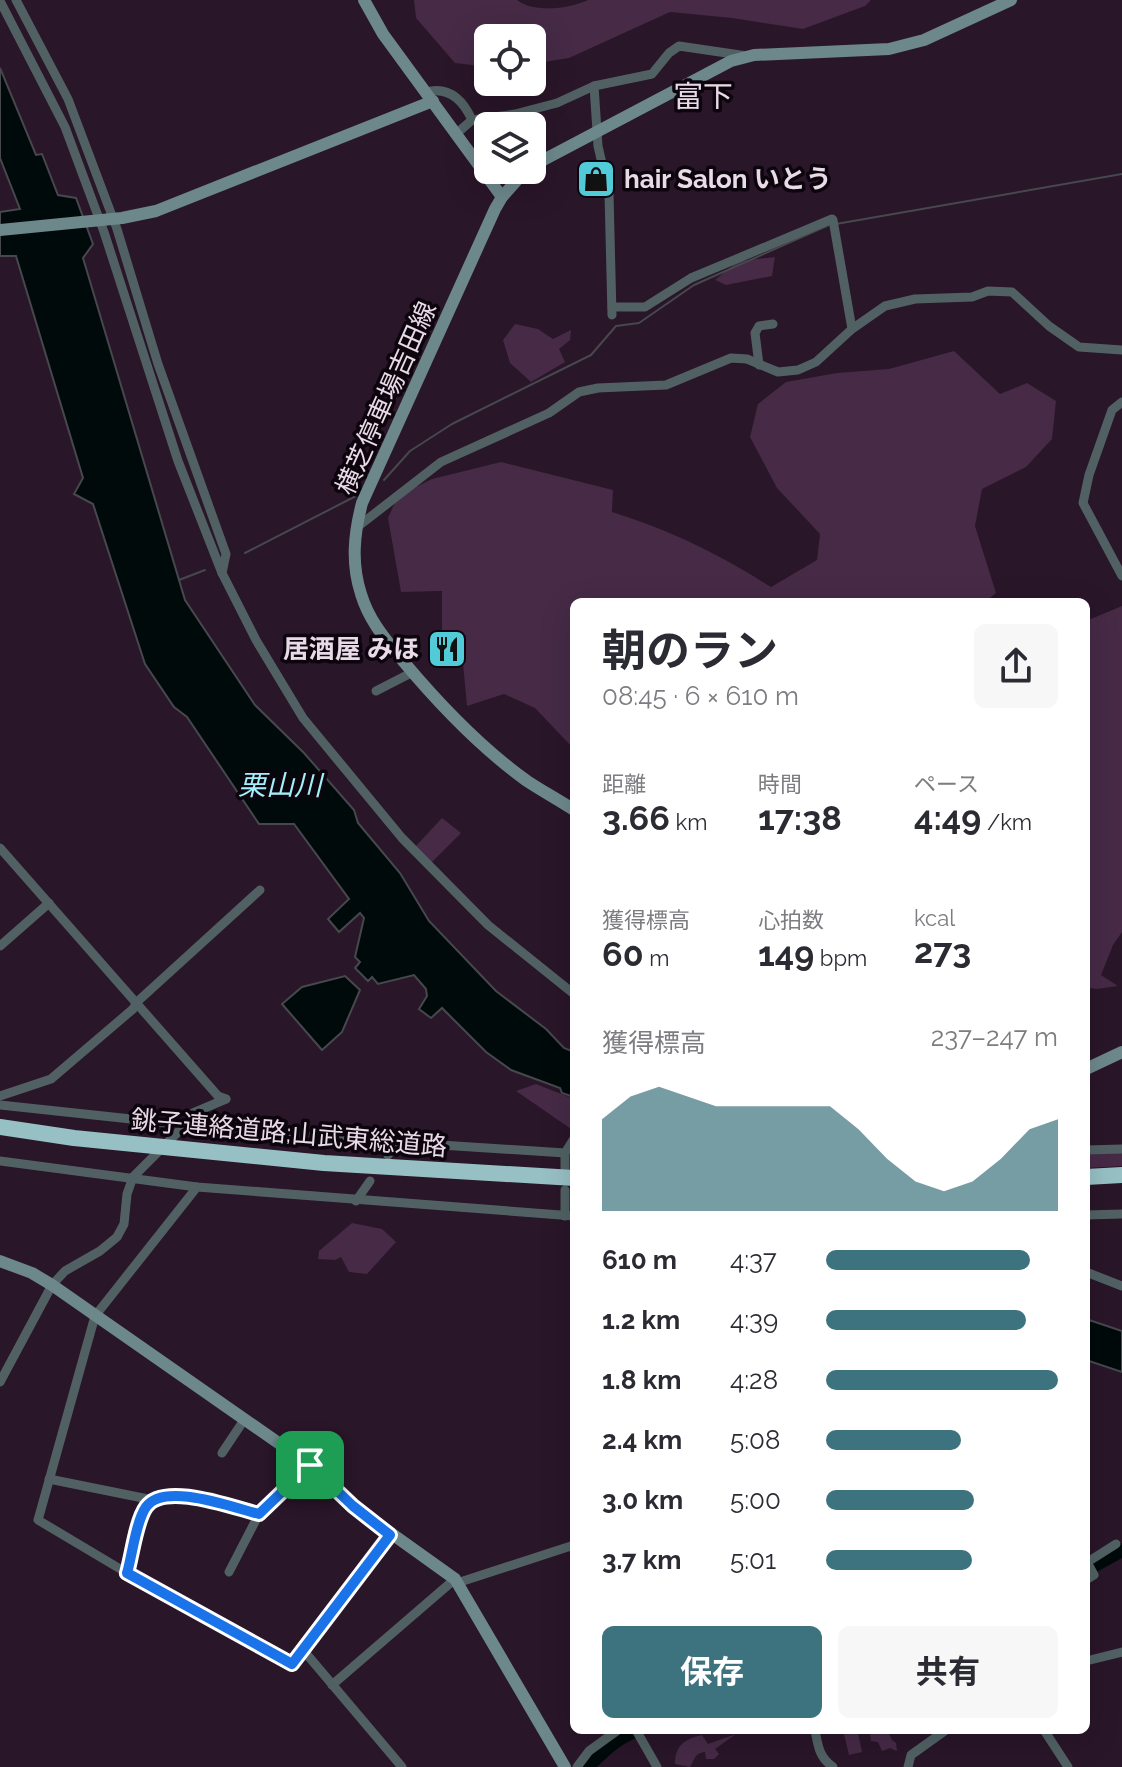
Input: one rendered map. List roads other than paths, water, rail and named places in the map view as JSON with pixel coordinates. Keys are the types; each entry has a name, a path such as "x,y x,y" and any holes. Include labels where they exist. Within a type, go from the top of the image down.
{"highway":[{"name":"銚子連絡道路;山武東総道路","path":"0,1127 147,1146 368,1167 568,1179"},
{"path":"1090,1177 1122,1175"}],"street":[{"path":"16,0 68,99 117,229 158,364 226,554 222,573"},
{"path":"364,0 383,34 502,197"},
{"path":"456,134 472,120 515,114 557,103 594,86 652,74 679,46 747,56 899,47 924,40 1011,0"},
{"path":"0,1 65,127 104,232 178,461 222,573 256,640 321,743 402,838 488,925 570,991"},
{"path":"546,158 720,66 747,56"},
{"path":"594,86 597,130 609,194 612,311 645,307 691,278 833,222 852,329"},
{"path":"0,230 140,215 256,173 429,97 437,89 457,97 472,120"},
{"name":"横芝停車場吉田線","path":"514,184 502,197 362,503 356,528 355,568 361,597 375,626 413,672 478,741 527,780 570,807"},
{"path":"356,528 441,462 549,413 579,392 598,388 666,385 731,358 747,359 778,372 798,370 816,362 877,310 896,302 972,297 1003,290 1012,292 1049,326 1079,347 1122,350"},
{"path":"759,365 755,333 759,326 773,324"},
{"path":"1120,570 1083,503 1089,475 1112,410 1122,402"},
{"path":"376,691 413,672"},
{"path":"0,848 218,1096 226,1099 193,1113 133,1177 127,1194 124,1224 117,1237 100,1251 65,1271 52,1285 0,1382"},
{"path":"0,1096 51,1079 133,1009 260,890"},
{"path":"0,946 49,903"},
{"path":"1090,1067 1122,1052"},
{"path":"0,1105 184,1126 565,1153"},
{"path":"388,1155 397,1143"},
{"path":"0,1161 197,1187 570,1216 565,1153 570,1145"},
{"path":"1090,1150 1122,1149"},
{"path":"356,1201 370,1181"},
{"path":"197,1187 95,1316 38,1520 292,1664 390,1535"},
{"path":"1090,1215 1122,1214"},
{"path":"0,1261 32,1273 52,1285 310,1465 353,1506 456,1581 565,1767"},
{"path":"1090,1274 1122,1286"},
{"path":"222,1453 244,1420"},
{"path":"229,1572 259,1514 310,1465"},
{"path":"49,1479 153,1500"},
{"path":"127,1573 145,1509 153,1500 191,1496 259,1514"},
{"path":"1090,1560 1116,1544"},
{"path":"332,1685 456,1581 570,1546"},
{"path":"304,1651 402,1767"},
{"path":"1090,1660 1122,1652"},
{"path":"577,1767 589,1751 612,1734"},
{"path":"638,1734 657,1767"},
{"path":"816,1734 819,1753 833,1767"},
{"path":"908,1767 911,1755 940,1734"},
{"path":"1047,1734 1068,1767"}],"water":[{"name":"栗山川","path":"0,68 36,155 42,154 58,195 76,198 93,244 83,258 185,600 255,705 304,753 354,810 358,823 400,873 429,921 496,991 570,1050 570,1096 562,1093 560,1088 511,1070 486,1052 442,1008 431,1018 419,1009 427,996 426,989 414,975 378,984 372,977 368,981 355,968 360,962 355,957 364,918 360,913 339,932 328,919 349,899 294,824 259,824 187,717 174,707 145,664 93,504 74,494 83,478 16,256 0,256 0,212 20,209 0,158"},
{"path":"345,976 360,990 342,1032 322,1050 282,1004 302,987"},
{"path":"1090,1320 1122,1331 1122,1372 1090,1361"}],"waterway":[{"path":"836,224 1122,174"},
{"path":"384,480 410,451 452,424 591,355 616,326 639,323 694,285 829,225"},
{"path":"245,553 356,496"},
{"path":"179,580 205,570"},
{"path":"1090,1568 1122,1550"},
{"path":"587,1767 604,1750 627,1734"}],"place":[{"name":"hair Salon いとう","path":"596,179"},
{"name":"居酒屋 みほ","path":"447,649"}],"district":[{"name":"富下","path":"703,96"}]}
